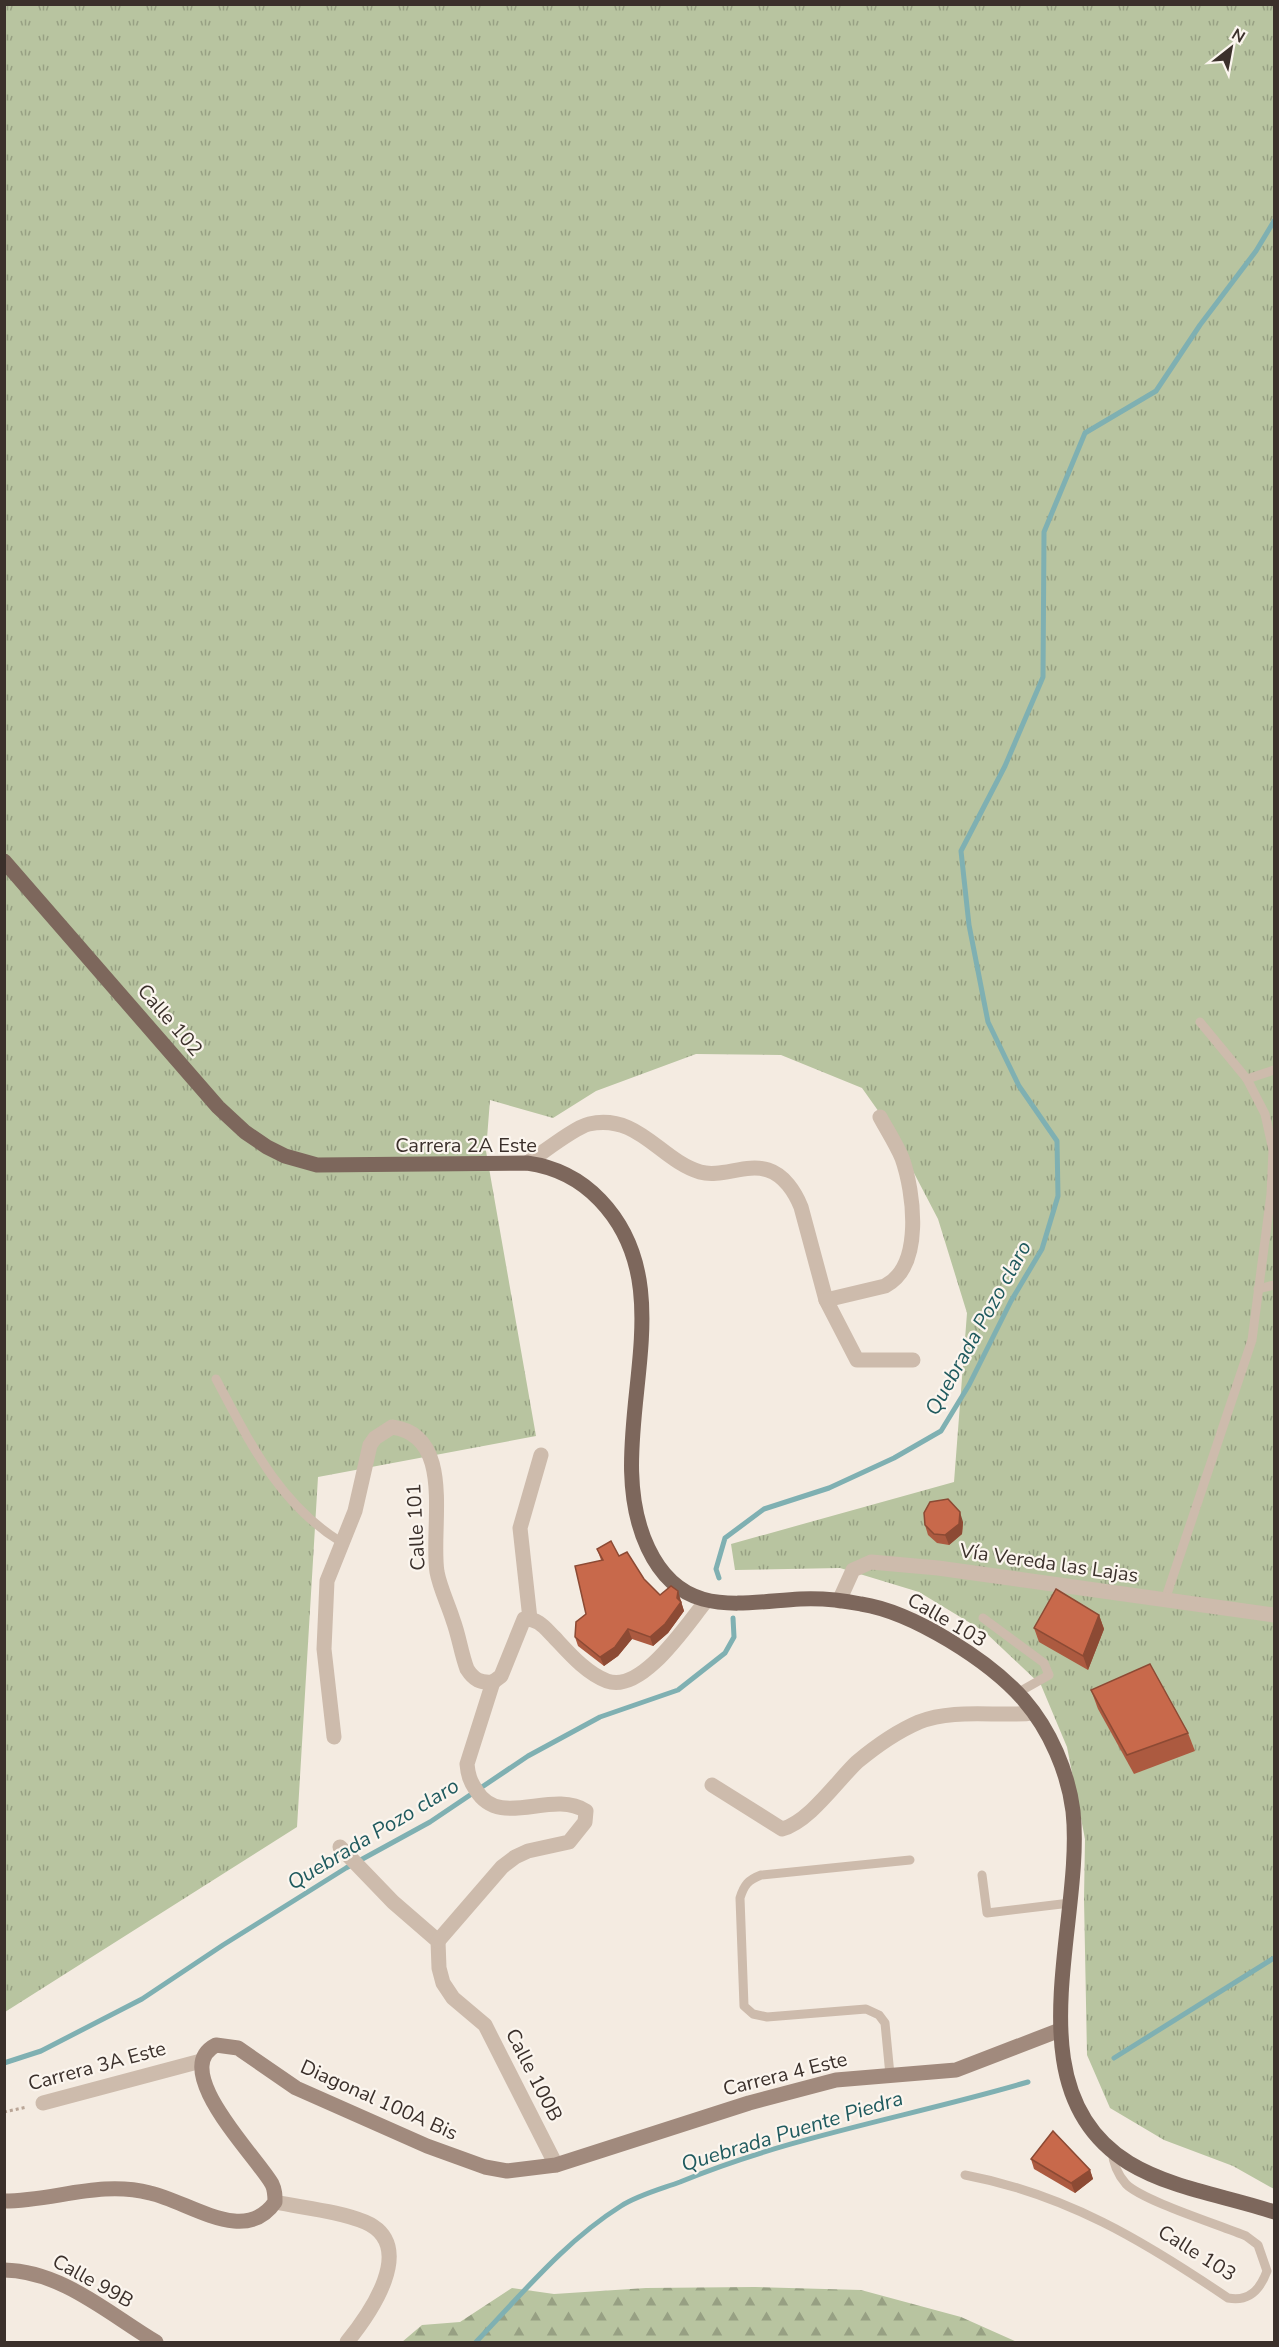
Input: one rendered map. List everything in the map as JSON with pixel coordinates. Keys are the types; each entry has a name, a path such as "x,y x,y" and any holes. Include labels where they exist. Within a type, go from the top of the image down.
{"main road":[{"name":"Calle 102","path":"4,861 231,1120 252,1137 285,1156 332,1166"},
{"name":"Carrera 2A Este","path":"332,1166 527,1163 562,1172 592,1192"},
{"name":"Calle 103","path":"592,1192 621,1227 632,1251 642,1296 631,1464 633,1499 647,1547 665,1575 682,1591 706,1601 741,1604 808,1599 839,1601 873,1606 905,1616 959,1648 1017,1693 1034,1713 1053,1744 1068,1787 1074,1831 1060,2030 1063,2062 1074,2098 1095,2134 1131,2164 1159,2177 1275,2212"}],"street":[{"path":"825,1300 885,1286 893,1282 908,1257 913,1237 912,1196 901,1157 880,1117"},
{"path":"527,1163 588,1124 605,1123 626,1126 652,1139 681,1163 701,1173 751,1168 769,1170 795,1192 801,1206 825,1300 857,1360 913,1360"},
{"name":"Calle 101","path":"334,1737 324,1649 327,1581 340,1542 356,1511 366,1458 375,1438 392,1427 410,1433 425,1444 434,1469 437,1572 463,1658 473,1679 483,1683 493,1682"},
{"path":"530,1619 520,1528 541,1455"},
{"name":"Vía Vereda las Lajas","path":"839,1601 853,1570 872,1562 938,1568 1275,1615"},
{"path":"343,1850 393,1902 438,1941 502,1867 528,1851 568,1842 585,1821 585,1811 567,1803 498,1808 486,1803 470,1781 467,1764 493,1682 501,1676 524,1619 539,1622 592,1673 609,1682 624,1681 653,1665 706,1601"},
{"path":"712,1785 757,1811 769,1823 782,1829 794,1824 858,1762 919,1722 942,1716 1034,1713"},
{"name":"Calle 100B","path":"438,1941 439,1968 443,1983 453,1998 486,2025 556,2165"},
{"name":"Carrera 4 Este","path":"556,2165 749,2103 821,2084 890,2075 956,2070 1060,2030"},
{"name":"Diagonal 100A Bis","path":"201,2061 204,2054 216,2044 238,2048 296,2088 460,2160 507,2171 556,2165"},
{"path":"4,2201 96,2188 133,2190 243,2223 262,2217 275,2202 273,2186 240,2145 202,2078 201,2061"},
{"name":"Carrera 3A Este","path":"43,2103 201,2061"},
{"path":"275,2202 364,2222 383,2236 388,2250 382,2291 347,2343"},
{"name":"Calle 99B","path":"4,2270 37,2273 58,2281 156,2343"}],"lane":[{"path":"1165,1600 1252,1340 1271,1194 1273,1150 1265,1114 1247,1079 1200,1022"},
{"path":"1247,1079 1275,1070"},
{"path":"1258,1289 1275,1285"},
{"path":"216,1379 254,1451 275,1481 299,1511 340,1542"},
{"path":"982,1618 1044,1663 1048,1670 1049,1675 1017,1693"},
{"path":"890,2075 885,2023 879,2015 866,2009 767,2018 753,2014 744,2006 740,1898 743,1887 751,1879 761,1875 910,1860"},
{"path":"982,1875 987,1913 1070,1903"},
{"name":"Calle 103","path":"965,2175 1029,2190 1113,2225 1228,2298 1240,2300 1256,2292 1267,2271 1258,2246 1246,2236 1138,2192 1122,2180 1113,2164 1112,2150"}],"path":[{"name":"Carrera 3A Este","path":"4,2112 43,2103"}],"green space":[{"path":"5,5 1274,5 1274,2189 1233,2166 1164,2140 1110,2108 1087,2055 1085,1839 1067,1747 1041,1685 985,1632 919,1592 840,1568 735,1570 731,1544 954,1482 967,1313 938,1219 891,1129 862,1088 781,1055 696,1054 596,1091 553,1118 490,1100 486,1151 536,1436 318,1477 297,1827 5,2012"},
{"path":"755,2287 861,2290 961,2317 1017,2342 402,2342 422,2325 460,2322 512,2288 554,2294 646,2288"}],"building":[{"path":"948,1499 960,1512 959,1524 945,1535 934,1534 925,1525 924,1513 930,1502"},
{"path":"611,1541 619,1556 627,1552 644,1579 660,1595 671,1586 678,1591 677,1598 681,1602 665,1624 650,1637 628,1629 615,1647 600,1657 575,1637 576,1622 586,1614 575,1566 603,1560 597,1549"},
{"path":"1056,1589 1099,1615 1083,1656 1034,1628"},
{"path":"1150,1664 1188,1733 1127,1755 1091,1690"},
{"path":"1053,2131 1090,2170 1071,2183 1031,2159"}],"waterway":[{"name":"Quebrada Pozo claro","path":"719,1578 716,1569 725,1538 764,1509 829,1488 894,1458 941,1431 969,1385 1011,1301 1042,1249 1058,1196 1057,1141 1019,1086 988,1022 969,925 961,851 1005,766 1043,677 1044,532 1085,433 1156,391 1200,325 1256,251 1274,221"},
{"name":"Quebrada Pozo claro","path":"4,2063 41,2051 142,1999 346,1868 430,1822 528,1756 600,1717 678,1690 725,1653 734,1637 733,1618"},
{"name":"Quebrada Puente Piedra","path":"1114,2058 1274,1958"},
{"name":"Quebrada Puente Piedra","path":"476,2342 562,2252 601,2220 635,2199 765,2152 1028,2082"}]}
